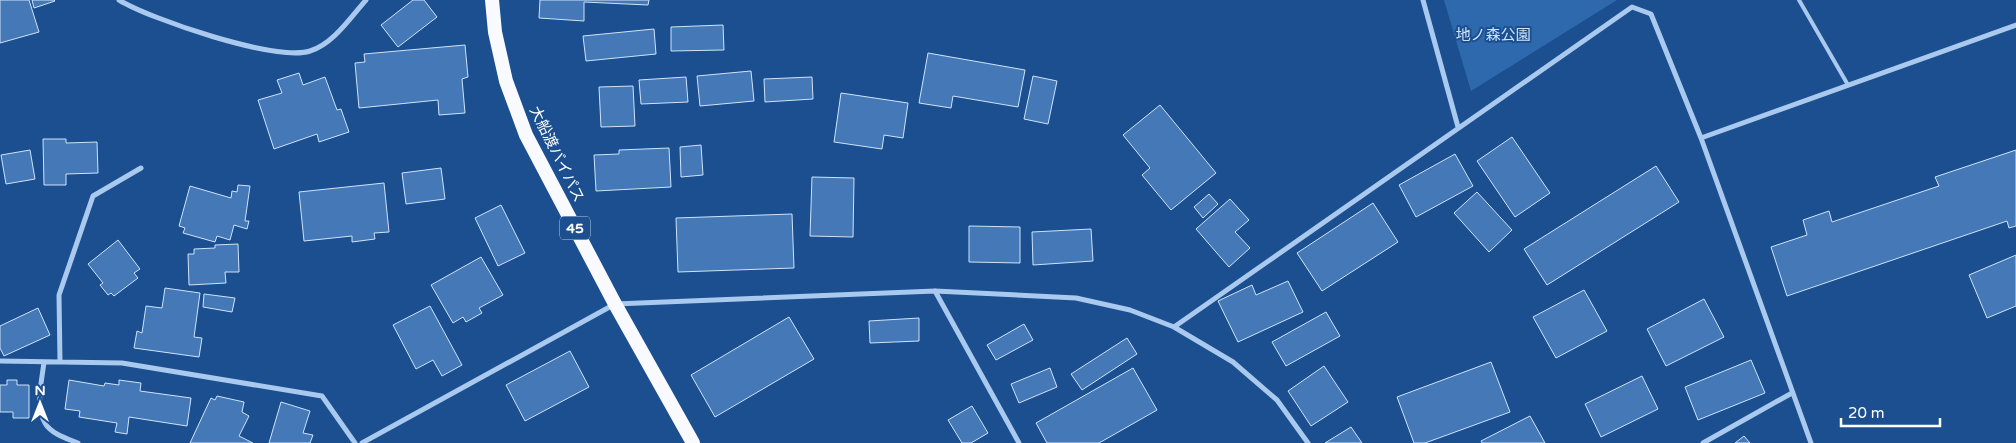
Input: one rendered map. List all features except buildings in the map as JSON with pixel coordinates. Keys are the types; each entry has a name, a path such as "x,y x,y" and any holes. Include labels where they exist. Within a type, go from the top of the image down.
{"highway":[{"name":"大船渡バイパス","path":"492,0 495,32 506,81 526,136 615,304 693,443"}],"street":[{"path":"119,0 190,31 284,53 309,51 329,41 366,0"},
{"path":"1422,0 1458,127"},
{"path":"1174,327 1632,7 1652,14 1701,138 1811,443"},
{"path":"1701,138 2016,24"},
{"path":"60,362 59,295 92,196 141,168"},
{"path":"935,292 1019,443"},
{"path":"362,443 615,304 935,292 1076,298 1130,310 1174,327 1232,362 1277,400 1308,443"},
{"path":"0,361 122,363 322,396 355,443"},
{"path":"44,362 40,405 45,424 60,436 78,443"},
{"path":"1703,443 1792,393"}],"lane":[{"path":"1799,0 1848,85"}],"green space":[{"name":"地ノ森公園","path":"1444,0 1617,0 1471,91"}]}
